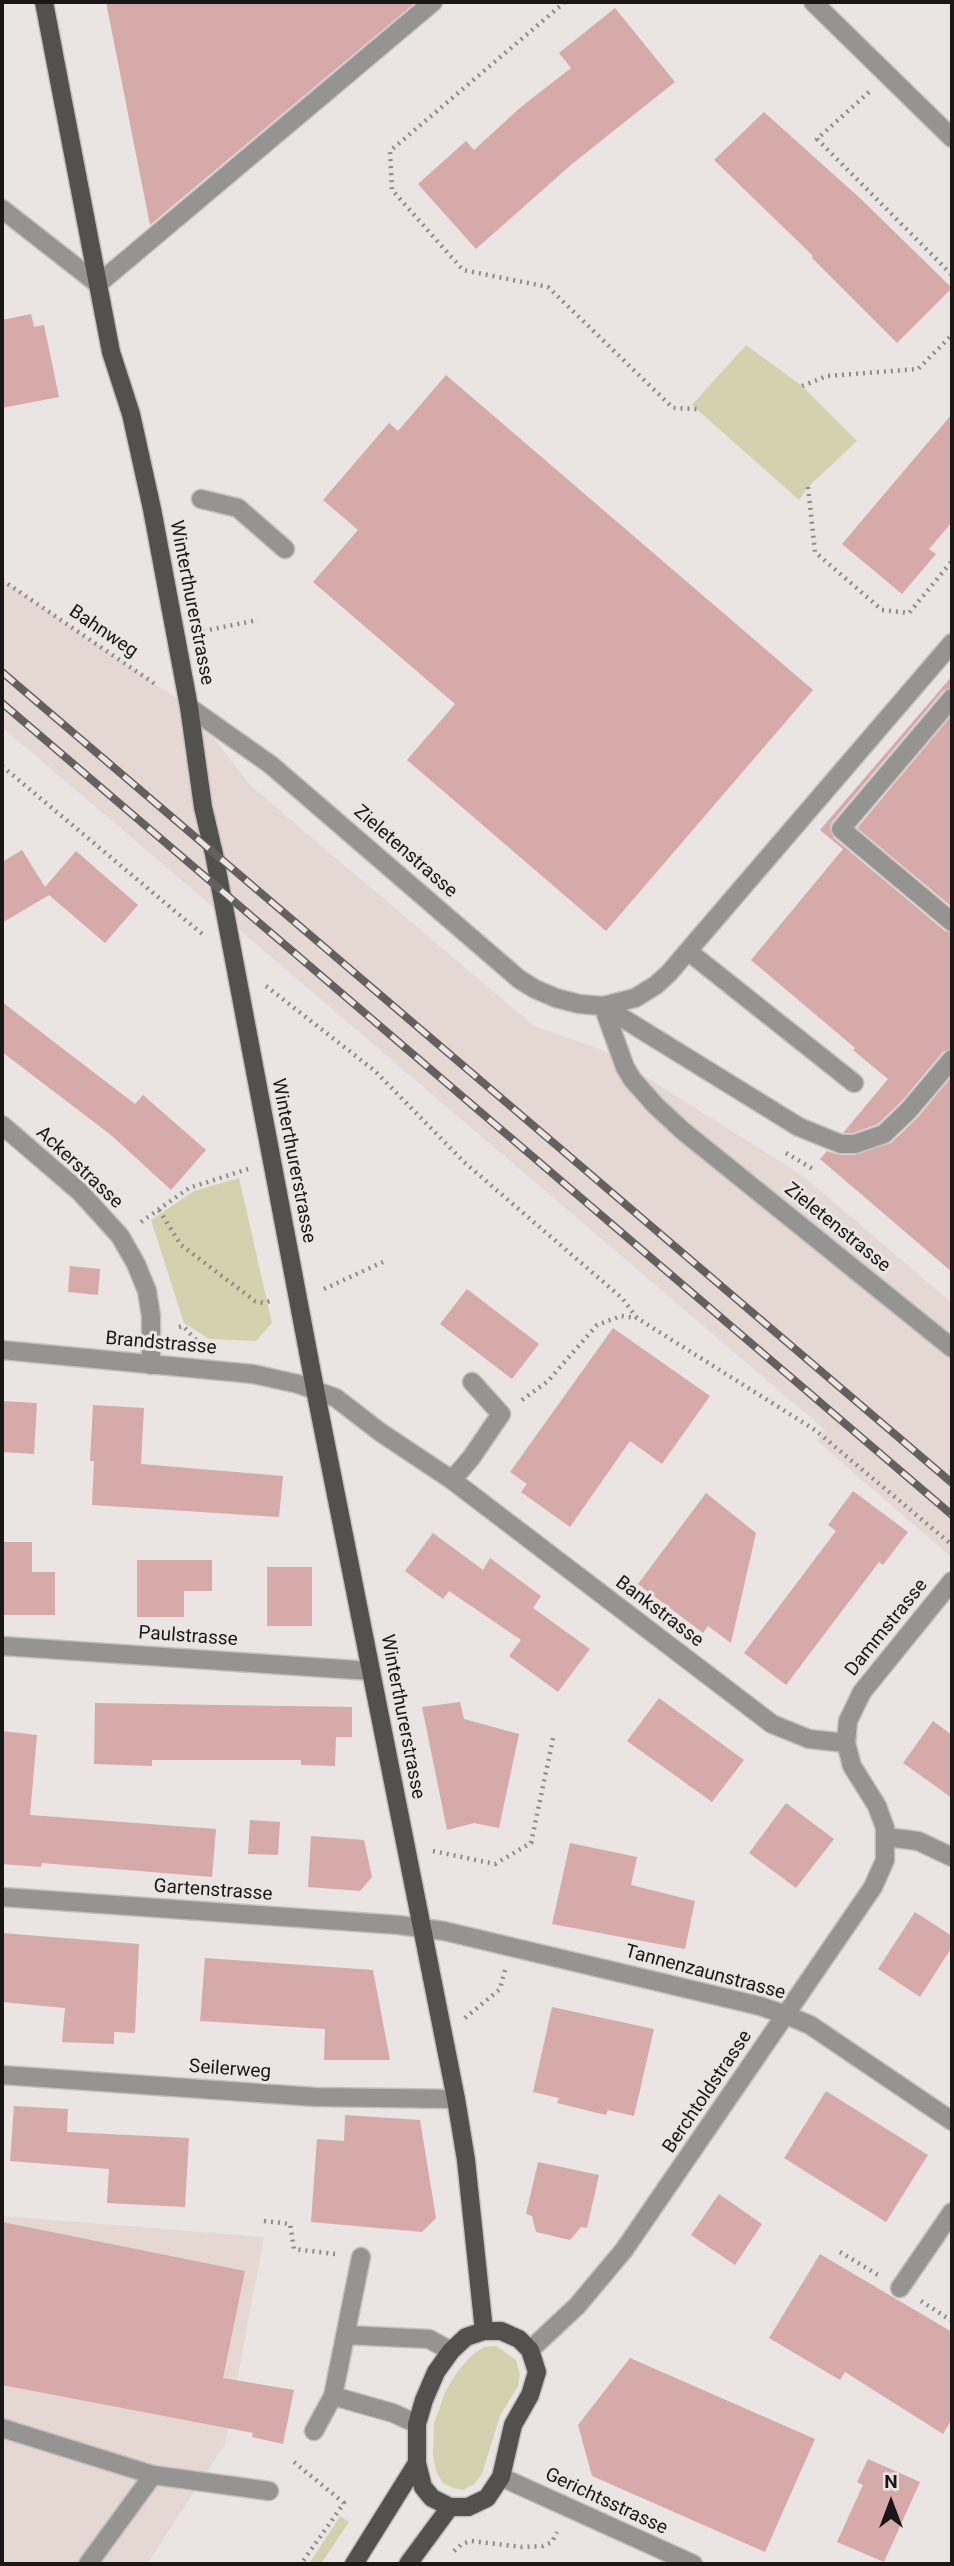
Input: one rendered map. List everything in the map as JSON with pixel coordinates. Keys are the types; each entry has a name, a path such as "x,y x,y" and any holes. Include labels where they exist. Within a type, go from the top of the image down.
{"main road":[{"name":"Winterthurerstrasse","path":"44,2 111,352 143,463 189,707 203,807 456,2099 467,2160 484,2331"},
{"path":"484,2331 501,2331 519,2339 530,2350 537,2372 530,2395 513,2426 501,2477 487,2498 468,2507 450,2507 432,2498 423,2487 417,2463 417,2424 432,2382 452,2351 467,2337 484,2331"},
{"path":"354,2564 417,2463"},
{"path":"408,2564 450,2507"}],"street":[{"path":"2,209 98,284 433,2"},
{"path":"813,2 952,138"},
{"path":"201,499 238,508 285,549"},
{"name":"Zieletenstrasse","path":"189,707 271,765 519,979 556,998 603,1006 624,1002 646,992 669,973 952,643"},
{"path":"952,698 841,829 952,922"},
{"path":"688,952 854,1083"},
{"path":"603,1006 799,1127 834,1143 855,1144 884,1134 909,1111 952,1059"},
{"name":"Zieletenstrasse","path":"603,1006 625,1067 655,1105 683,1132 952,1348"},
{"name":"Ackerstrasse","path":"2,1125 80,1192 120,1236 136,1264 146,1291 151,1326 150,1365"},
{"name":"Brandstrasse","path":"2,1350 253,1374 316,1389"},
{"path":"452,1480 471,1458 501,1414 472,1382"},
{"name":"Bankstrasse","path":"316,1389 352,1409 380,1432 452,1480 772,1724 809,1739 846,1743"},
{"name":"Dammstrasse","path":"846,1743 848,1721 862,1692 952,1581"},
{"name":"Paulstrasse","path":"2,1646 371,1671"},
{"path":"846,1743 852,1766 882,1816 886,1837 918,1841 952,1857"},
{"name":"Berchtoldstrasse","path":"530,2350 577,2306 624,2250 873,1887 885,1860 886,1837"},
{"name":"Gartenstrasse","path":"2,1897 422,1927"},
{"name":"Tannenzaunstrasse","path":"422,1927 760,2006 786,2015 810,2025 952,2121"},
{"name":"Seilerweg","path":"2,2075 315,2097 456,2099"},
{"path":"900,2288 952,2212"},
{"path":"314,2431 333,2396 361,2258"},
{"path":"346,2335 429,2339 452,2351"},
{"path":"333,2396 393,2413 417,2424"},
{"path":"2,2427 153,2475 270,2491"},
{"path":"88,2564 153,2475"},
{"name":"Gerichtsstrasse","path":"501,2477 693,2564"}],"path":[{"path":"565,2 390,151 392,190 463,270 548,287 673,408 697,409"},
{"path":"889,75 817,139 952,275"},
{"path":"802,386 827,376 918,369 952,335"},
{"path":"808,487 815,552 882,610 909,613 952,561"},
{"name":"Bahnweg","path":"2,580 189,707"},
{"path":"203,632 258,620"},
{"path":"2,766 233,960 374,1071 464,1162 622,1298 637,1318 815,1430 952,1545"},
{"path":"120,1236 189,1188 249,1168"},
{"path":"159,1210 181,1245 255,1301 264,1303 278,1298"},
{"path":"324,1289 383,1262"},
{"path":"501,1414 548,1381 597,1325 621,1316 637,1318"},
{"path":"406,1846 495,1864 531,1843 554,1734"},
{"path":"462,2021 500,1989 510,1947"},
{"path":"264,2221 290,2224 294,2249 361,2258"},
{"path":"294,2462 344,2503 301,2564"},
{"path":"454,2552 462,2544 471,2541 522,2547 543,2546 552,2542 568,2508"}],"shaded area":[{"path":"746,345 802,386 857,441 808,487 799,500 692,405"},
{"path":"2,580 189,707 252,787 534,1026 603,1050 803,1176 952,1303 952,1558 817,1441 825,1430 2,727"},
{"path":"239,1178 272,1323 256,1341 209,1339 184,1323 151,1220 194,1191"},
{"path":"2,2216 264,2237 225,2444 147,2564 2,2564"},
{"path":"496,2346 516,2360 520,2374 518,2386 500,2416 482,2474 474,2484 463,2490 453,2488 443,2483 437,2474 433,2456 434,2423 446,2390 458,2371 472,2355 484,2347"},
{"path":"340,2516 349,2522 321,2564 309,2564"}],"building":[{"path":"106,2 416,2 150,225"},
{"path":"615,8 675,82 572,164 476,249 418,184 466,141 474,150 521,107 571,68 559,53"},
{"path":"764,112 862,200 952,288 897,343 812,258 813,256 714,160"},
{"path":"31,314 34,327 44,325 59,397 2,408 2,320"},
{"path":"446,375 813,690 606,931 407,760 455,704 313,582 358,530 323,500 389,423 398,431"},
{"path":"952,414 952,522 929,549 936,554 902,594 842,544"},
{"path":"952,676 952,687 943,691 832,822 830,828 834,838 945,931 952,933 952,1048 943,1052 901,1102 878,1124 853,1133 843,1133 888,1079 751,960 843,849 820,830"},
{"path":"952,715 952,907 857,828"},
{"path":"22,850 45,887 76,851 138,905 105,943 49,895 2,923 2,862"},
{"path":"2,1002 135,1104 143,1095 206,1150 171,1190 111,1135 2,1052"},
{"path":"952,1076 952,1272 820,1159 827,1151 840,1155 855,1155 891,1143 918,1117"},
{"path":"70,1266 100,1269 98,1295 68,1292"},
{"path":"467,1289 539,1344 512,1379 440,1324"},
{"path":"613,1328 710,1396 662,1464 630,1441 570,1527 521,1492 527,1484 510,1472"},
{"path":"2,1401 37,1403 34,1454 2,1452"},
{"path":"93,1405 144,1408 141,1464 283,1476 279,1517 92,1505 94,1461 90,1461"},
{"path":"853,1491 908,1532 883,1565 879,1562 786,1685 744,1653 836,1531 828,1525"},
{"path":"706,1493 756,1533 731,1643 708,1626 703,1633 638,1584"},
{"path":"433,1533 483,1570 490,1558 541,1596 533,1608 590,1649 558,1692 509,1656 521,1640 449,1591 443,1599 405,1571"},
{"path":"2,1542 32,1542 32,1572 55,1572 55,1615 2,1615"},
{"path":"137,1560 212,1560 212,1591 184,1591 184,1617 137,1617"},
{"path":"267,1567 312,1567 312,1626 267,1626"},
{"path":"659,1698 744,1760 712,1802 627,1741"},
{"path":"460,1702 464,1719 519,1734 499,1828 474,1823 447,1830 422,1707"},
{"path":"95,1703 352,1707 352,1737 336,1737 335,1766 301,1765 301,1760 152,1760 152,1766 94,1764"},
{"path":"933,1721 952,1735 952,1798 903,1763"},
{"path":"2,1731 37,1735 30,1815 216,1829 212,1877 42,1863 41,1867 2,1864"},
{"path":"786,1803 834,1839 796,1888 749,1853"},
{"path":"250,1820 280,1822 278,1855 248,1854"},
{"path":"311,1836 364,1840 372,1877 360,1891 308,1887"},
{"path":"570,1843 637,1857 631,1885 695,1901 685,1949 552,1924"},
{"path":"915,1912 952,1936 952,1947 920,1997 878,1969"},
{"path":"2,1933 139,1944 135,2033 114,2032 114,2044 62,2042 65,2008 2,2002"},
{"path":"205,1958 373,1970 390,2060 324,2060 325,2029 200,2021"},
{"path":"552,2007 654,2029 634,2116 608,2110 606,2115 557,2103 559,2098 533,2092"},
{"path":"826,2091 928,2155 886,2222 784,2158"},
{"path":"14,2106 68,2109 67,2132 189,2138 185,2207 107,2203 109,2169 10,2161"},
{"path":"345,2115 420,2120 436,2218 422,2232 311,2222 317,2139 344,2141"},
{"path":"538,2162 599,2175 587,2228 581,2227 570,2240 536,2232 532,2216 526,2214"},
{"path":"719,2194 762,2224 735,2265 691,2235"},
{"path":"2,2222 245,2271 223,2378 294,2390 283,2444 252,2437 253,2433 2,2385"},
{"path":"820,2254 952,2332 952,2419 943,2434 845,2372 840,2380 769,2338"},
{"path":"630,2358 815,2439 765,2552 592,2476 578,2425"},
{"path":"868,2459 920,2482 884,2562 837,2542 863,2485 857,2482"}],"railway":[{"path":"2,672 952,1483"},
{"path":"2,703 952,1515"}]}
